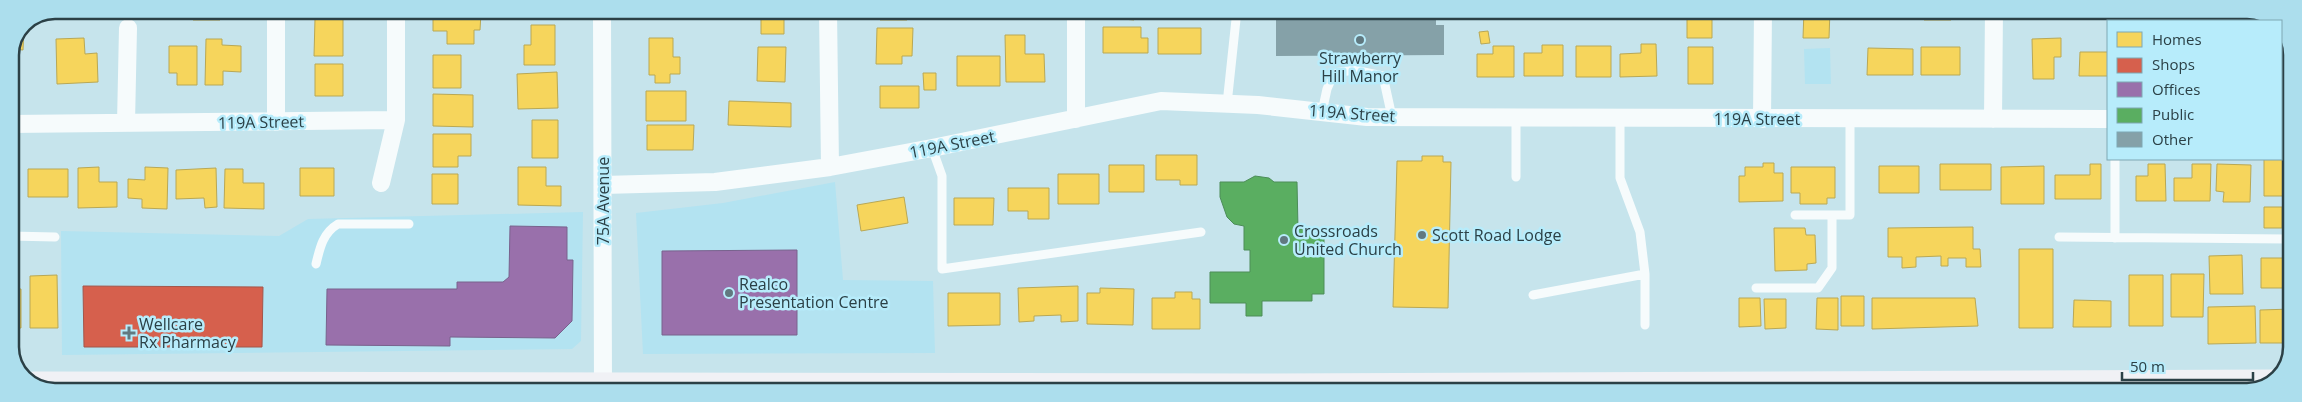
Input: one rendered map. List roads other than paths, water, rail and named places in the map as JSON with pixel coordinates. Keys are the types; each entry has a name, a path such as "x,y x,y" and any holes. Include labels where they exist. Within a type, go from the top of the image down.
{"street":[{"path":"276,19 276,122"},
{"path":"380,183 396,120 396,19"},
{"name":"75A Avenue","path":"602,19 603,383"},
{"path":"828,19 830,166"},
{"path":"1076,19 1076,119"},
{"path":"1762,119 1763,19"},
{"path":"1993,119 1994,19"},
{"path":"126,123 128,28"},
{"name":"119A Street","path":"603,185 715,182 830,166 932,148 1161,102 1227,104 1367,117 2107,119"},
{"name":"119A Street","path":"19,124 396,120"}],"lane":[{"path":"1227,104 1236,19"},
{"path":"1322,112 1327,89 1334,73 1354,70 1383,76 1392,117"},
{"path":"1516,118 1516,177"},
{"path":"1620,118 1620,178 1640,232 1645,274 1645,325"},
{"path":"1795,215 1850,215 1850,119"},
{"path":"932,148 942,176 942,269 1201,232"},
{"path":"2115,160 2115,238"},
{"path":"1756,288 1818,288 1832,268 1832,215"},
{"path":"316,264 321,242 329,229 338,224 409,224"},
{"path":"19,236 55,236"},
{"path":"2059,237 2283,239"},
{"path":"1533,295 1645,274"}],"place":[{"name":"Strawberry Hill Manor","path":"1360,40"},
{"name":"Scott Road Lodge","path":"1422,235"},
{"name":"Crossroads United Church","path":"1284,240"},
{"name":"Realco Presentation Centre","path":"729,293"},
{"name":"Wellcare Rx Pharmacy","path":"129,333"}]}
